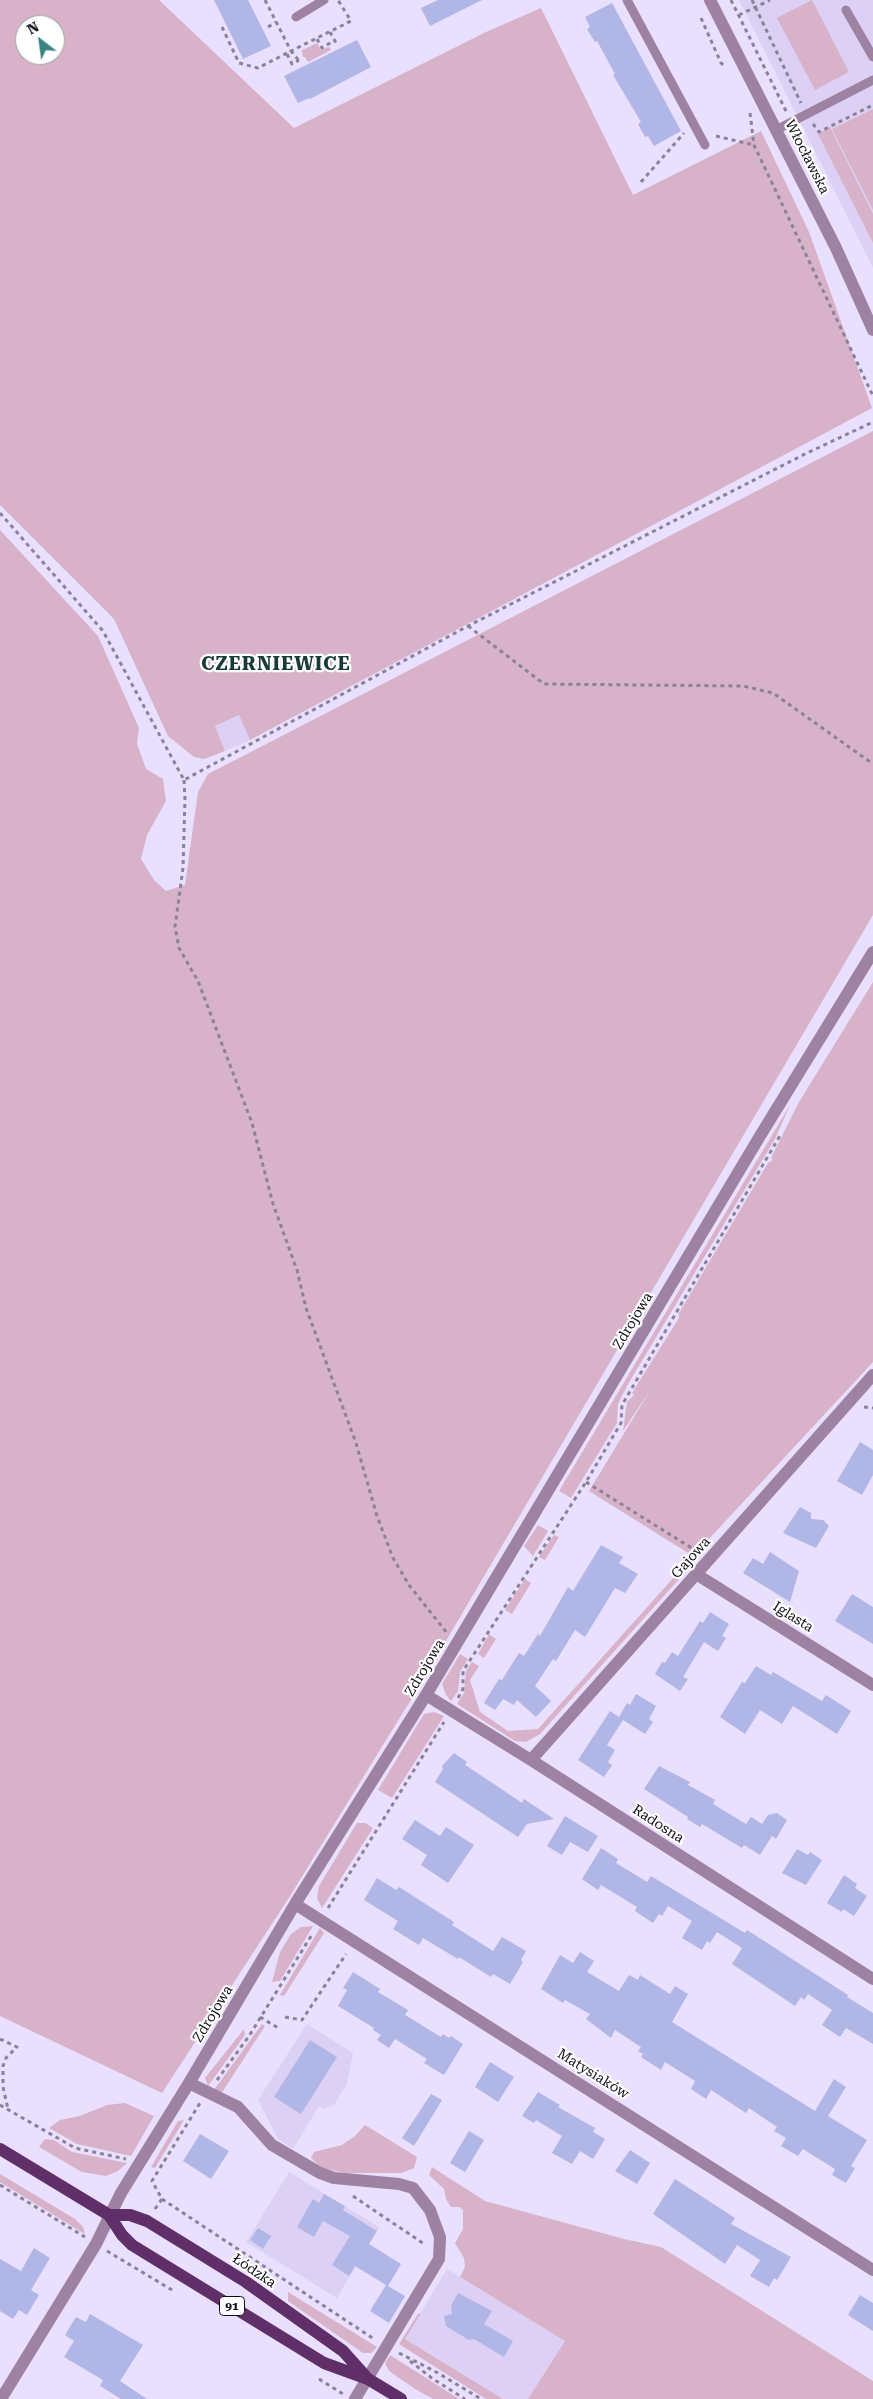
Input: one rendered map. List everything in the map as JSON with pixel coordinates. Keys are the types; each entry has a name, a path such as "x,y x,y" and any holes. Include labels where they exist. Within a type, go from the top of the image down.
{"main road":[{"name":"Łódzka","path":"0,2149 110,2215 122,2235 132,2245 324,2363 368,2379 401,2399"},
{"name":"Łódzka","path":"110,2215 130,2215 147,2221 246,2282 333,2343 354,2360 368,2379"}],"street":[{"name":"Włocławska","path":"710,0 836,248 873,330"},
{"name":"Zdrojowa","path":"1,2399 96,2244 110,2215 296,1904 457,1645 760,1136 873,952"},
{"name":"Gajowa","path":"531,1760 696,1574 868,1389 873,1375"},
{"name":"Iglasta","path":"696,1574 873,1685"},
{"name":"Radosna","path":"426,1695 873,1979"},
{"name":"Matysiaków","path":"296,1904 873,2270"},
{"path":"189,2084 238,2107 272,2146 320,2173 334,2178 383,2181 413,2188 426,2202 438,2226 440,2242 439,2259 356,2399"}],"lane":[{"path":"296,16 324,0"},
{"path":"627,0 705,145"},
{"path":"846,10 873,56"},
{"path":"776,130 873,80"}],"path":[{"path":"266,0 291,51 299,61 292,64 286,54"},
{"path":"222,27 239,63 258,68 351,21 338,0"},
{"path":"752,0 807,114 818,132 873,105"},
{"path":"738,15 770,0"},
{"path":"268,27 276,22"},
{"path":"317,39 322,48 336,41 330,32"},
{"path":"749,109 754,145 873,396"},
{"path":"641,182 693,124"},
{"path":"698,132 754,145"},
{"path":"184,780 468,626 805,454 873,422"},
{"path":"0,513 103,631 184,780 186,799 183,868 174,927 179,948 198,981 252,1123 273,1204 298,1270 306,1308 356,1443 377,1516 393,1558 409,1585 457,1645"},
{"path":"468,626 544,684 743,686 773,693 873,764"},
{"path":"152,2181 207,2093 249,2036 451,1710 463,1689 464,1671 586,1482 620,1423 622,1405 778,1142 784,1127"},
{"path":"857,1410 865,1407 873,1408"},
{"path":"586,1482 704,1556"},
{"path":"285,2017 302,2020 349,1950"},
{"path":"260,2017 280,2029"},
{"path":"0,2039 17,2046 6,2058 3,2066 3,2087 8,2109"},
{"path":"0,2105 75,2148 125,2158 139,2166 149,2173 162,2199 387,2347 438,2373 481,2399"},
{"path":"352,2195 424,2244 439,2259"},
{"path":"147,2221 162,2199"},
{"path":"123,2260 132,2245"},
{"path":"404,2356 433,2379 465,2399"}],"shaded area":[{"path":"0,0 159,0 294,128 486,32 541,8 633,195 761,131 809,232 872,408 250,740 239,715 215,726 225,751 204,759 194,757 168,736 114,619 0,505"},
{"path":"739,0 873,0 873,268 799,119"},
{"path":"812,0 849,72 815,90 777,18"},
{"path":"317,43 321,50 329,47 331,50 308,62 303,57 302,50"},
{"path":"873,109 873,210 832,129"},
{"path":"830,127 873,214 873,243 818,134"},
{"path":"873,431 873,915 423,1680 290,1896 162,2093 0,2016 0,530 98,636 139,728 137,744 146,769 163,779 166,801 147,835 141,859 154,880 166,891 185,885 198,792 208,774"},
{"path":"240,715 250,740 225,751 215,726"},
{"path":"873,982 873,1362 694,1555 698,1558 540,1734 526,1742 515,1741 457,1704 464,1693 466,1671 472,1662 479,1666 470,1680 480,1712 508,1731 538,1729 693,1556 589,1491 651,1389 623,1431 627,1402 634,1395 632,1393 679,1318 679,1313 768,1163 773,1160 771,1158 799,1102"},
{"path":"790,1105 775,1139 628,1384 618,1404 617,1423 571,1498 559,1491"},
{"path":"538,1525 548,1531 533,1556 524,1546"},
{"path":"554,1535 559,1537 545,1560 539,1557"},
{"path":"525,1579 531,1583 512,1614 505,1610"},
{"path":"489,1634 496,1639 484,1658 478,1654"},
{"path":"460,1654 468,1659 460,1672 458,1691 451,1701 446,1695 442,1684"},
{"path":"434,1712 444,1716 392,1798 378,1790 424,1714"},
{"path":"357,1823 365,1823 373,1828 322,1908 317,1898 319,1886"},
{"path":"313,1926 280,1981 272,1982 280,1952 291,1934 301,1927"},
{"path":"320,1928 324,1933 284,1996 280,1995"},
{"path":"262,2024 265,2026 221,2094 214,2090"},
{"path":"307,2024 353,2053 347,2084 334,2105 324,2109 319,2106 293,2149 278,2139 258,2100"},
{"path":"244,2029 245,2035 208,2086 205,2078"},
{"path":"125,2103 154,2116 131,2156 77,2144 49,2128 60,2120 80,2116 107,2105"},
{"path":"184,2120 155,2168 151,2167 178,2121"},
{"path":"365,2125 417,2157 414,2168 401,2173 345,2173 322,2168 311,2158 314,2152 342,2145 355,2136"},
{"path":"45,2139 54,2140 72,2152 127,2163 118,2171 106,2176 82,2172 39,2147"},
{"path":"432,2167 485,2201 624,2239 661,2247 873,2381 873,2399 528,2399 565,2341 460,2277 465,2267 464,2258 455,2243 463,2229 463,2210 459,2207 451,2207 446,2199 444,2189 429,2175"},
{"path":"289,2172 379,2227 337,2298 246,2242"},
{"path":"0,2174 75,2219 83,2227 85,2234 0,2182"},
{"path":"447,2269 565,2341 528,2399 503,2399 405,2339"},
{"path":"288,2292 377,2347 371,2353 363,2353 288,2301"},
{"path":"421,2313 405,2339 503,2399 486,2399 399,2344 418,2314"},
{"path":"390,2355 459,2399 433,2399 415,2389 389,2371 385,2363"}],"building":[{"path":"214,0 248,0 271,46 243,59"},
{"path":"438,0 482,0 430,26 421,8"},
{"path":"612,3 681,131 654,146 648,136 645,137 638,124 641,122 613,75 615,74 597,41 595,42 587,29 590,27 585,17"},
{"path":"357,40 371,67 310,99 298,103 284,76"},
{"path":"860,1442 873,1450 873,1475 862,1495 837,1481"},
{"path":"800,1507 811,1513 811,1519 823,1520 829,1526 816,1548 783,1533"},
{"path":"601,1545 623,1557 619,1563 638,1574 625,1593 615,1588 585,1637 575,1630 556,1661 553,1659 535,1686 551,1701 536,1717 517,1700 514,1705 503,1699 495,1710 484,1703 499,1679 502,1680 519,1653 524,1656 538,1634 540,1636 568,1587 573,1591"},
{"path":"770,1552 799,1571 790,1602 743,1573 753,1558 763,1564"},
{"path":"852,1594 873,1607 873,1644 835,1621"},
{"path":"710,1612 729,1624 722,1636 726,1638 718,1651 704,1642 683,1677 688,1679 680,1691 655,1674 662,1662 665,1663 672,1652 678,1656 700,1621 703,1623"},
{"path":"756,1666 771,1675 773,1672 822,1701 826,1695 851,1711 837,1734 793,1706 782,1724 760,1710 745,1734 720,1717 742,1682 745,1683"},
{"path":"636,1694 656,1706 649,1719 653,1722 645,1734 623,1720 607,1745 615,1750 608,1762 612,1765 604,1777 578,1760 610,1711 619,1717 627,1703 630,1705"},
{"path":"454,1753 467,1762 465,1765 522,1803 524,1799 554,1819 527,1824 518,1837 435,1782 443,1769 442,1766"},
{"path":"659,1766 690,1782 688,1785 715,1800 713,1804 746,1824 751,1817 762,1824 768,1815 777,1813 787,1820 776,1839 772,1836 760,1855 744,1845 742,1848 702,1824 700,1827 687,1819 688,1817 644,1789"},
{"path":"565,1816 598,1836 588,1852 570,1842 562,1855 547,1846"},
{"path":"415,1820 440,1836 446,1827 474,1845 448,1883 421,1865 427,1855 402,1839"},
{"path":"601,1848 618,1859 616,1863 647,1882 651,1876 745,1933 747,1930 873,2013 873,2044 846,2028 840,2037 822,2025 832,2010 808,1994 804,2000 801,1997 795,2006 732,1964 742,1948 717,1932 710,1943 707,1941 702,1950 682,1938 692,1921 668,1906 662,1916 659,1914 653,1923 635,1911 637,1907 601,1885 598,1890 582,1879"},
{"path":"797,1849 808,1855 810,1852 822,1860 806,1885 782,1873"},
{"path":"844,1875 857,1884 855,1888 867,1896 854,1916 843,1909 842,1912 827,1903"},
{"path":"377,1878 396,1890 399,1887 454,1922 452,1925 493,1951 502,1937 526,1951 521,1960 523,1962 510,1984 493,1974 491,1977 423,1938 419,1945 393,1929 398,1921 364,1900"},
{"path":"580,1952 594,1961 587,1972 619,1991 629,1975 638,1980 640,1975 670,1994 675,1986 688,1994 672,2022 815,2111 834,2079 846,2087 828,2116 867,2140 851,2166 855,2168 846,2183 832,2175 835,2169 803,2149 798,2156 781,2146 786,2138 774,2131 777,2127 749,2108 746,2113 711,2090 706,2099 691,2089 695,2081 665,2062 661,2070 641,2057 643,2054 638,2051 641,2047 615,2030 611,2038 586,2019 590,2014 565,2000 563,2003 541,1989 560,1955 573,1963"},
{"path":"353,1972 380,1989 378,1992 408,2010 405,2015 441,2037 443,2034 449,2038 451,2036 463,2044 444,2075 424,2063 427,2059 395,2039 389,2048 377,2040 381,2035 373,2030 374,2028 338,2006 347,1990 343,1988"},
{"path":"310,2040 337,2057 301,2114 274,2097"},
{"path":"490,2062 514,2077 498,2102 475,2087"},
{"path":"538,2092 560,2105 558,2107 595,2128 593,2132 605,2139 593,2159 580,2151 572,2164 552,2153 562,2136 536,2120 534,2123 522,2116"},
{"path":"431,2094 442,2100 414,2146 402,2138"},
{"path":"469,2131 484,2140 465,2172 450,2163"},
{"path":"200,2134 229,2151 211,2179 183,2161"},
{"path":"630,2150 650,2163 637,2184 615,2171"},
{"path":"675,2179 735,2218 731,2224 791,2257 777,2280 774,2278 769,2287 750,2276 760,2260 737,2245 725,2264 653,2214"},
{"path":"324,2194 345,2206 343,2210 377,2231 369,2244 401,2264 388,2286 405,2296 389,2323 370,2311 386,2285 355,2266 349,2276 332,2265 350,2236 323,2221 314,2237 297,2227 313,2199 319,2203"},
{"path":"258,2228 271,2236 263,2249 250,2240"},
{"path":"34,2248 50,2258 31,2290 39,2295 27,2315 19,2310 13,2319 0,2311 0,2259 21,2271"},
{"path":"458,2293 492,2311 484,2324 513,2341 504,2357 474,2339 469,2340 446,2326 444,2316 452,2314 451,2306"},
{"path":"860,2295 873,2303 873,2331 848,2315"},
{"path":"90,2314 143,2345 120,2381 147,2399 121,2399 100,2386 103,2380 64,2357 74,2341 65,2335 76,2317 86,2322"}],"district":[{"name":"CZERNIEWICE","path":"276,664"}]}
